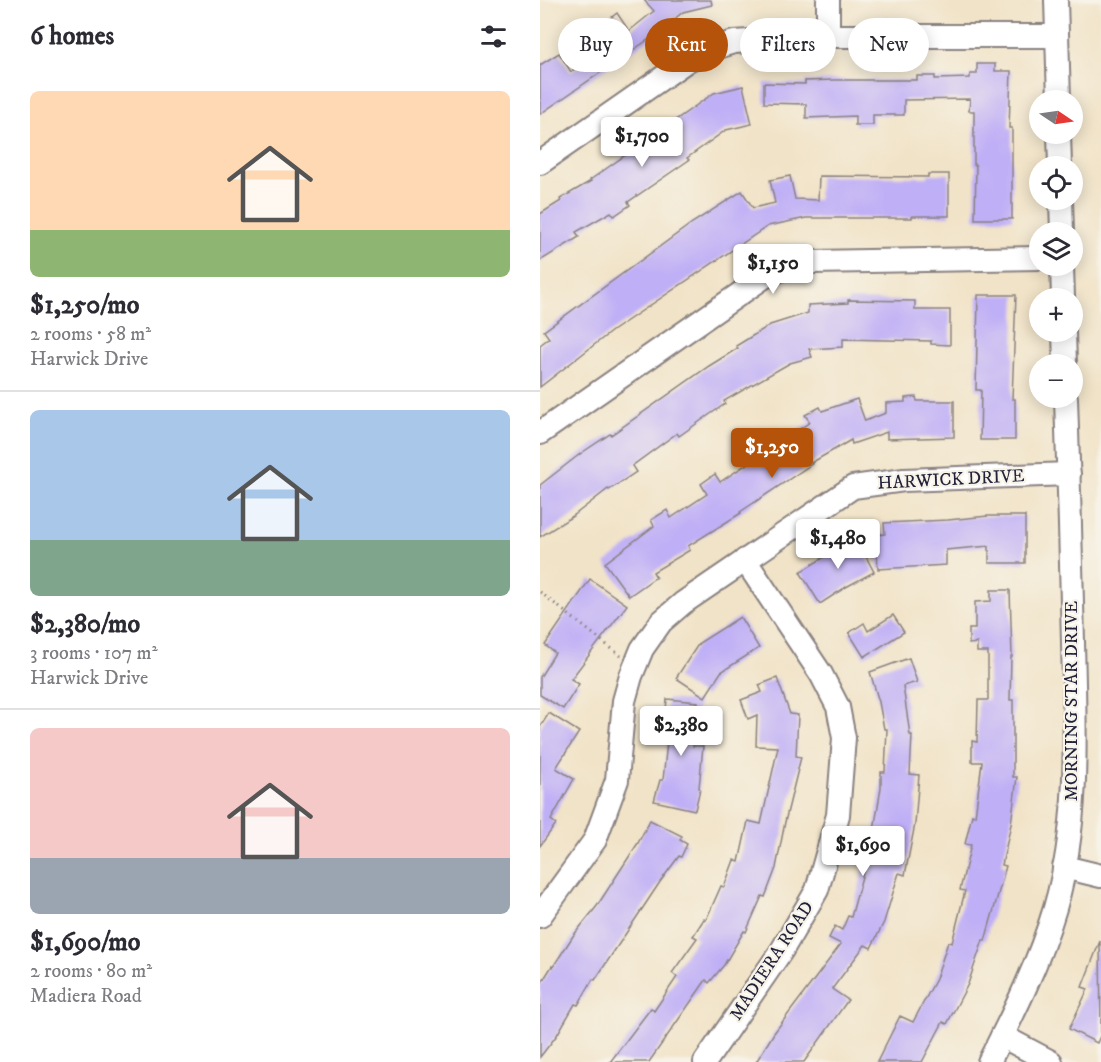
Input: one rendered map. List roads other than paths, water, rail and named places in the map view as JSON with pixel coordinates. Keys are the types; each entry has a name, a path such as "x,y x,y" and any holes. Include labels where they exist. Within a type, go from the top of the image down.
{"street":[{"path":"828,0 828,18"},
{"path":"1056,0 1059,90"},
{"path":"836,36 1057,36"},
{"path":"540,163 688,60 708,50 740,42"},
{"path":"540,433 764,277 786,267 812,262 1029,258"},
{"name":"MORNING STAR DRIVE","path":"989,1062 1037,956 1055,907 1064,867 1071,816 1076,747 1066,408"},
{"name":"HARWICK DRIVE","path":"540,916 595,840 617,780 624,701 636,663 642,649 661,622 683,603 853,487 904,480 1069,474"},
{"name":"MADIERA ROAD","path":"705,1062 782,950 817,890 838,815 844,738 837,707 821,674 745,560"},
{"path":"1064,867 1101,876"},
{"path":"1002,1036 1051,1062"}]}
